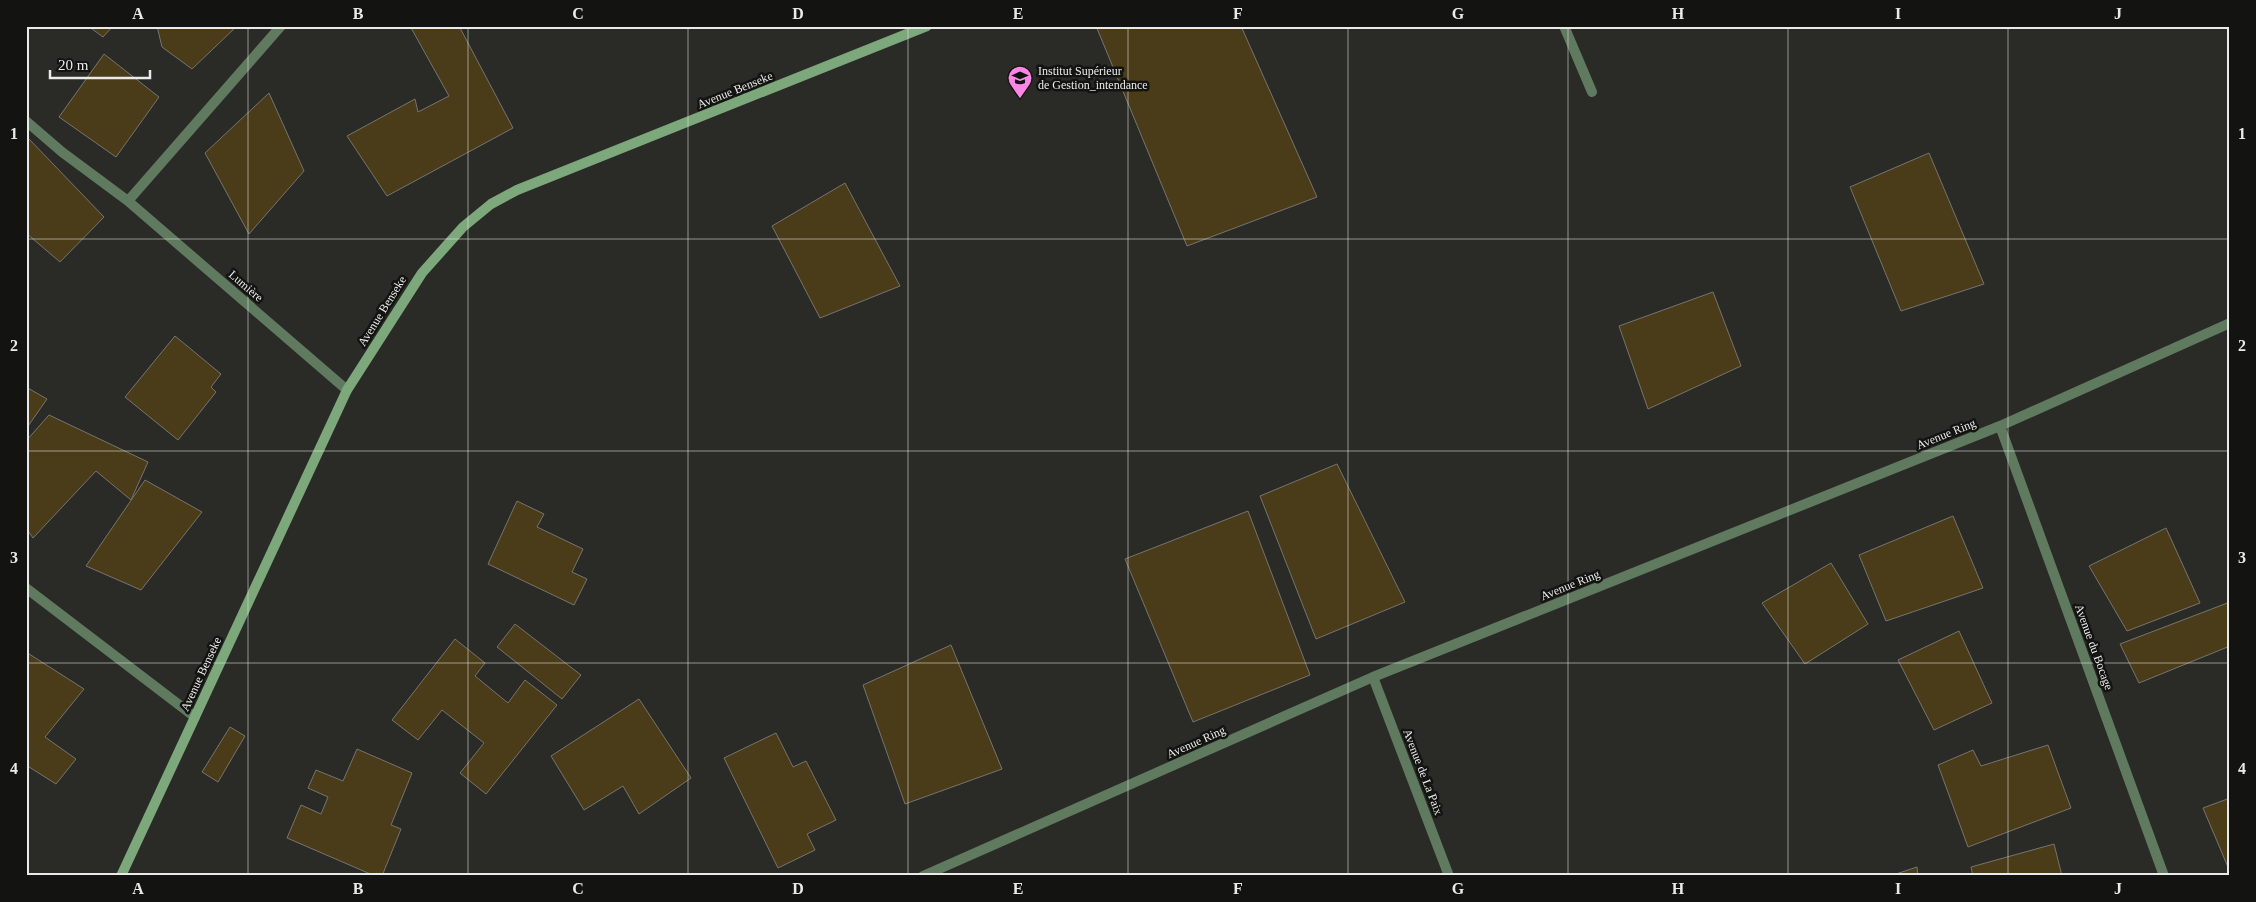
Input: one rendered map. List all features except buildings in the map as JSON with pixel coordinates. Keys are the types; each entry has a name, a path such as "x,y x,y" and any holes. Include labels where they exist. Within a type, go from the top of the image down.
{"street":[{"path":"128,201 282,26"},
{"name":"Avenue Benseke","path":"121,876 347,390 422,273 463,227 491,204 517,190 927,26"},
{"path":"1564,26 1592,92"},
{"name":"Lumière","path":"26,120 62,152 128,201 347,390"},
{"name":"Avenue Ring","path":"922,876 1373,678 2000,426 2230,323"},
{"name":"Avenue du Bocage","path":"2000,426 2164,876"},
{"path":"26,588 195,717"},
{"name":"Avenue de La Paix","path":"1373,678 1449,876"}],"place":[{"name":"Institut Supérieur de Gestion_intendance","path":"1020,99"}]}
